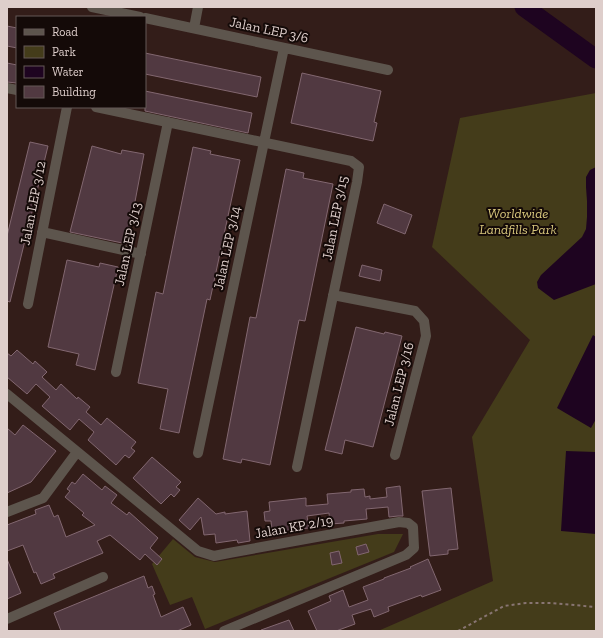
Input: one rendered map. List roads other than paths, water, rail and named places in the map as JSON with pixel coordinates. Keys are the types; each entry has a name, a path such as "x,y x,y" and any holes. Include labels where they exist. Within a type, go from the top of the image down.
{"street":[{"path":"194,28 198,7"},
{"path":"96,10 134,16"},
{"name":"Jalan LEP 3/6","path":"146,18 388,70"},
{"name":"Jalan LEP 3/14","path":"198,453 284,48"},
{"name":"Jalan LEP 3/12","path":"28,304 67,108"},
{"name":"Jalan LEP 3/15","path":"101,108 351,162 358,167 357,182 297,467"},
{"name":"Jalan LEP 3/13","path":"116,372 168,122"},
{"path":"42,232 141,254"},
{"name":"Jalan LEP 3/16","path":"333,295 415,311 424,321 426,336 395,455"},
{"name":"Jalan KP 2/19","path":"7,394 198,551 214,556 398,522 408,523 413,527 414,548 406,555 224,631"},
{"path":"7,512 43,498 77,452"},
{"path":"7,619 103,577"}],"water":[{"path":"596,167 596,284 554,300 538,288 537,282 541,275 582,237 586,229 587,217 586,177 590,170"},
{"path":"593,335 596,337 596,419 591,428 557,408"},
{"path":"566,451 596,452 596,534 561,531"}],"waterway":[{"path":"524,7 596,59"}],"park label":[{"name":"Worldwide Landfills Park","path":"518,222"}]}
